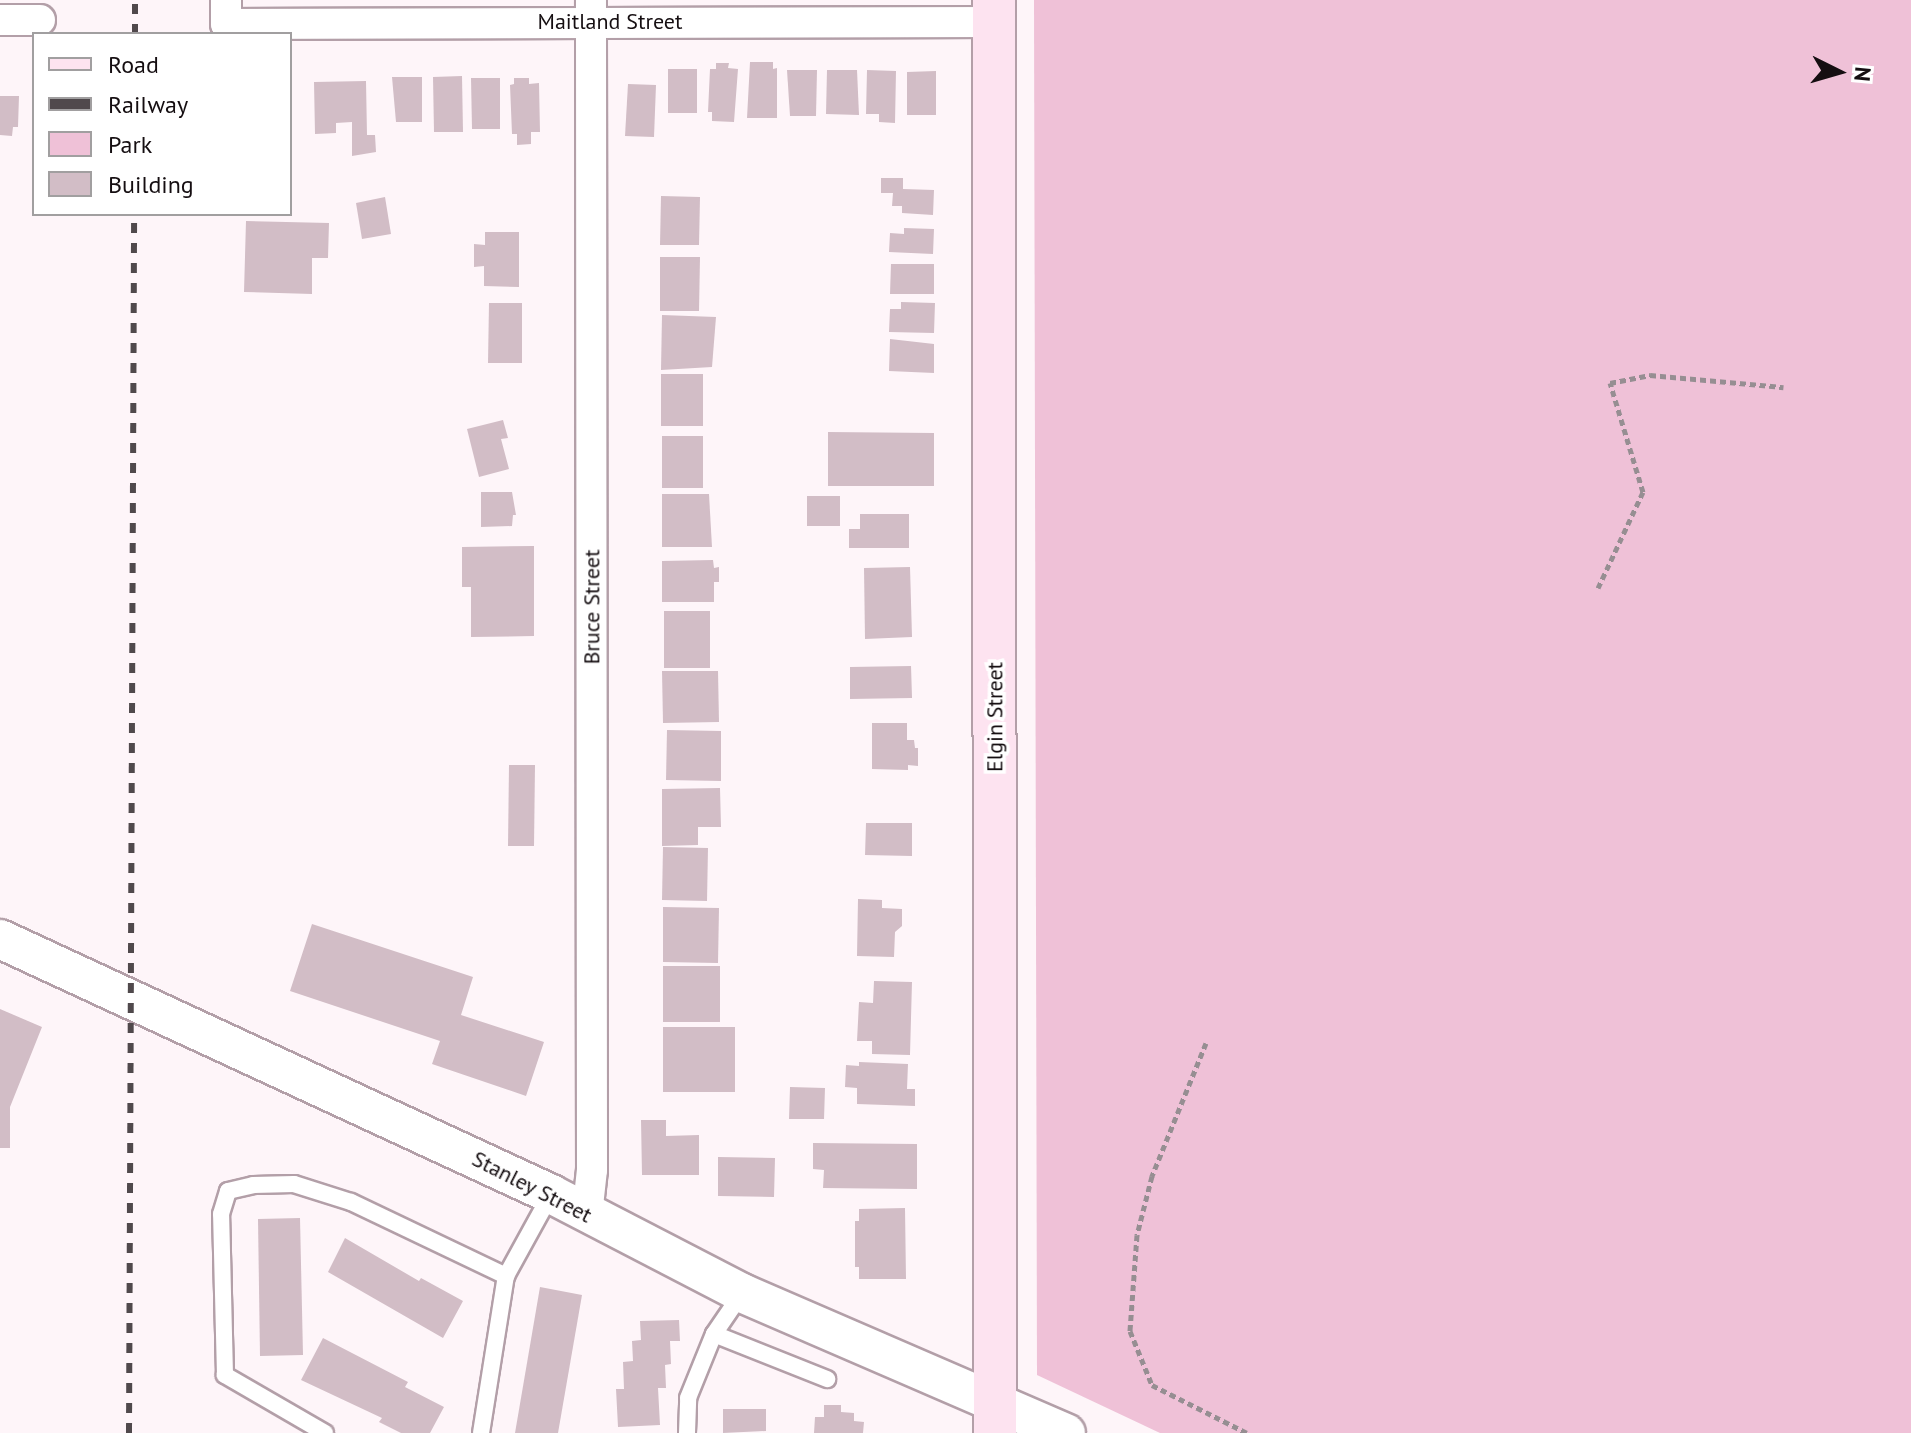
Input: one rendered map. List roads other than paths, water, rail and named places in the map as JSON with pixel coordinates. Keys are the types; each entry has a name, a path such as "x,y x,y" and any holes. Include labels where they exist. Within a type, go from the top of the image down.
{"main road":[{"name":"Elgin Street","path":"994,11 996,1418"}],"street":[{"name":"Bruce Street","path":"587,1215 592,1170 591,11"},
{"name":"Maitland Street","path":"226,12 994,11"},
{"path":"0,20 40,20"},
{"name":"Stanley Street","path":"0,939 551,1194 587,1215 996,1418 1066,1433"}],"lane":[{"path":"325,1433 225,1375 221,1214 228,1191 253,1185 294,1184 351,1202 506,1276"},
{"path":"481,1433 506,1276 551,1194"},
{"path":"687,1433 688,1398 714,1334 742,1293"},
{"path":"714,1334 827,1379"}],"railway":[{"path":"135,0 135,32"},
{"path":"129,1433 134,216"}]}
